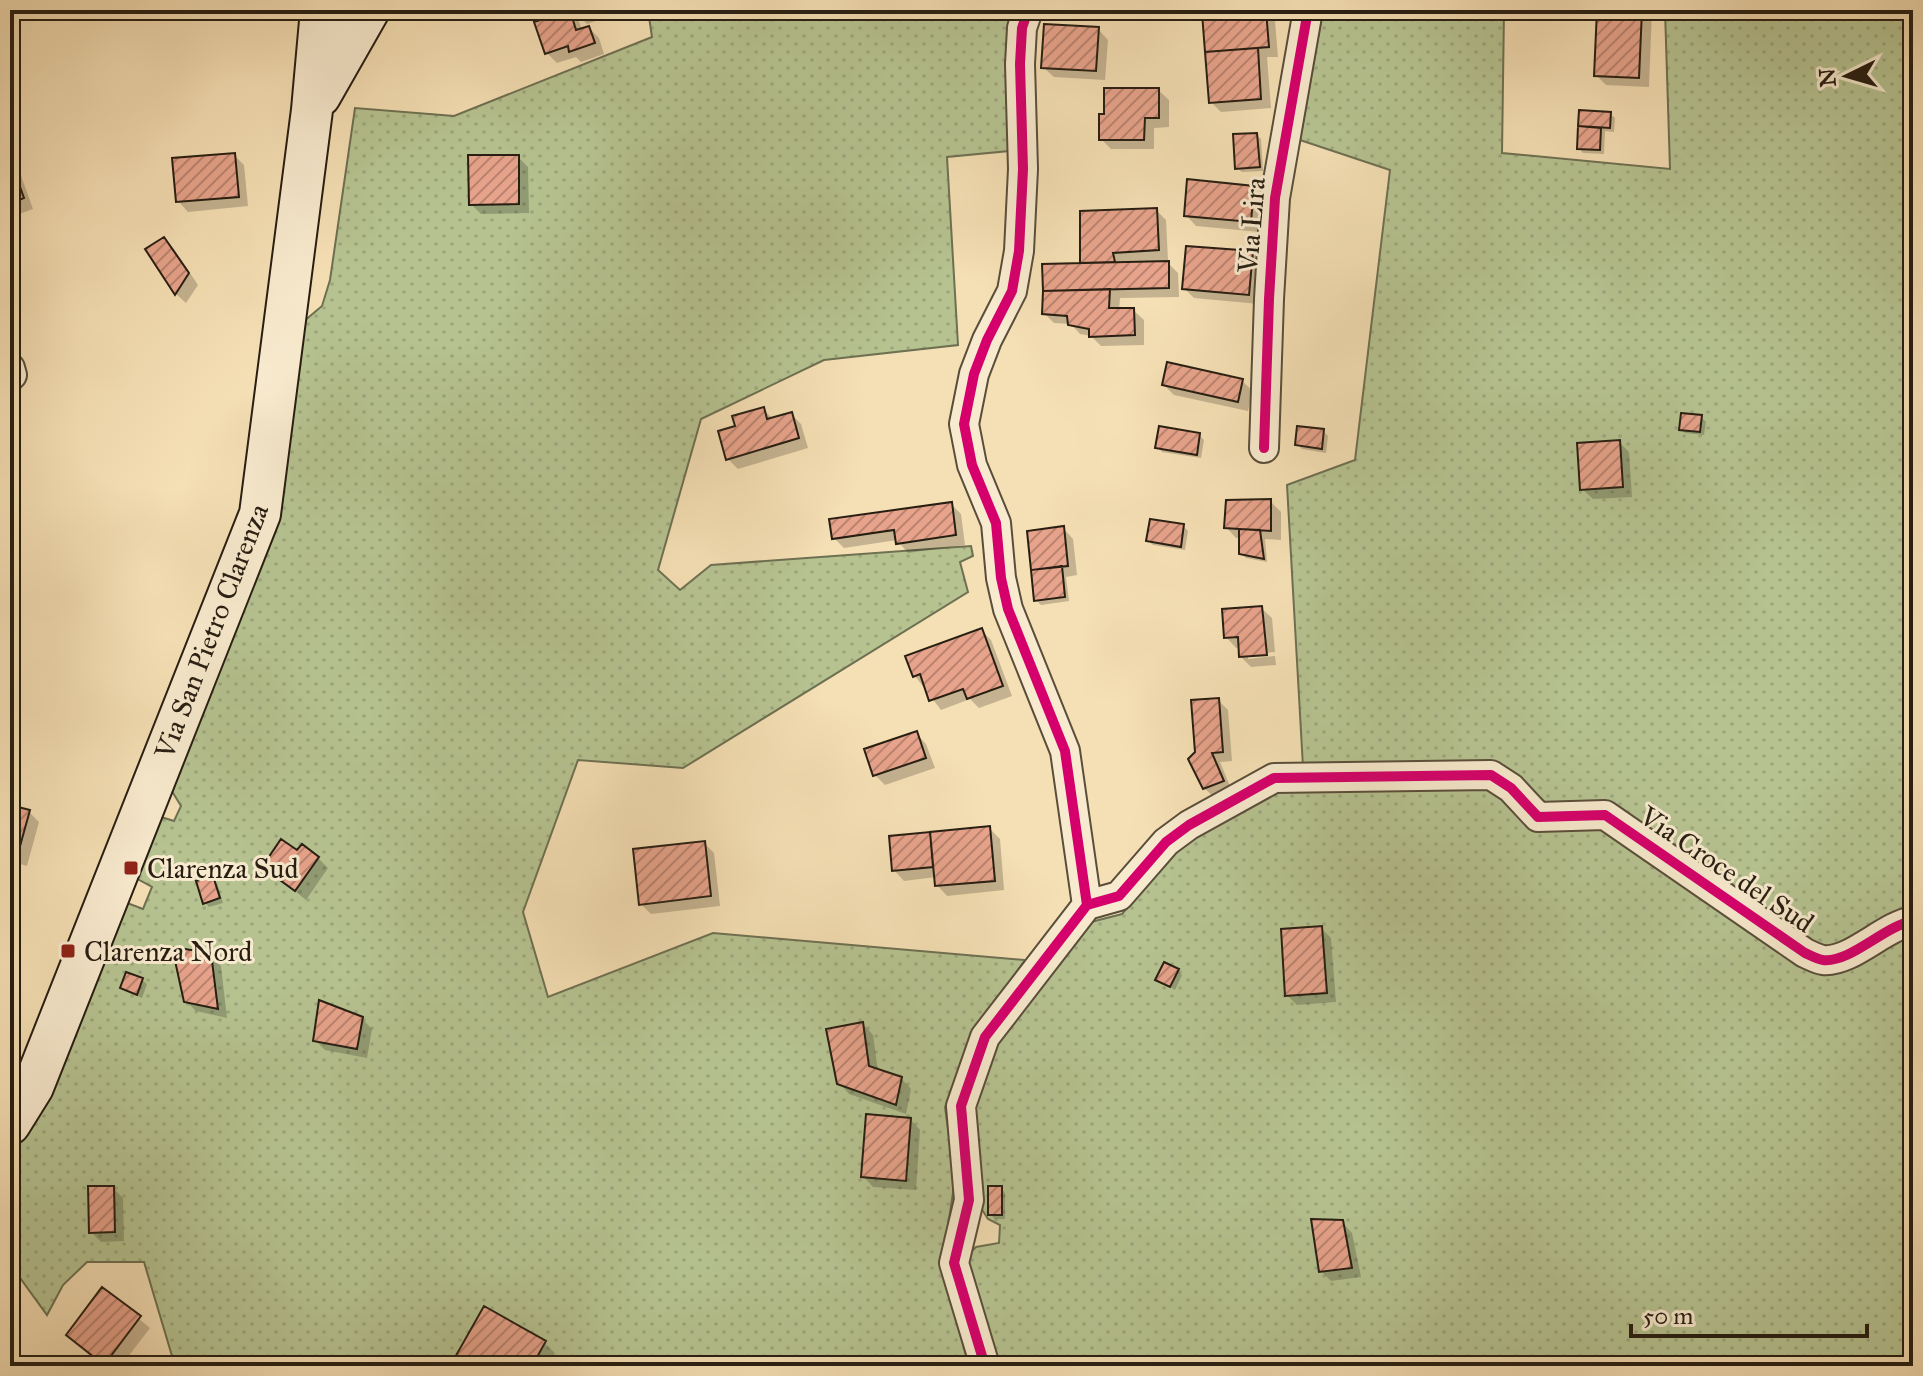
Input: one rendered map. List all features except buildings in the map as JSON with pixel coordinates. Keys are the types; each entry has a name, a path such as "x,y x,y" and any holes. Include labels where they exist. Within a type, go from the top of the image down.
{"main road":[{"name":"Via San Pietro Clarenza","path":"10,1124 33,1087 260,514 312,110 321,10"},
{"path":"312,110 333,68 369,10"}],"street":[{"path":"985,1366 954,1263 969,1200 961,1106 985,1037 1087,905 1065,751 1008,609 1001,578 996,523 972,465 964,424 974,374 1012,291 1019,251 1023,169 1020,64 1022,28 1028,10"},
{"name":"Via Lira","path":"1264,448 1275,198 1308,10"},
{"name":"Via Croce del Sud","path":"1087,905 1119,896 1166,842 1189,825 1274,778 1491,775 1511,788 1538,817 1605,815 1805,953 1825,960 1847,954 1901,923 1913,921"}],"green space":[{"path":"648,10 1014,10 1007,54 1009,151 947,157 958,345 824,360 701,419 658,570 680,590 711,565 971,546 973,556 960,562 968,592 683,768 578,760 523,912 548,997 713,933 1025,960 975,1030 945,1107 955,1179 942,1267 969,1366 175,1366 144,1262 87,1262 63,1285 47,1315 10,1264 10,1156 34,1124 66,1050 122,901 143,909 152,887 134,877 158,816 174,821 181,806 170,788 280,513 303,322 322,306 330,280 355,108 454,116 652,37"},
{"path":"1323,10 1504,10 1502,153 1670,169 1665,10 1913,10 1913,1366 995,1366 965,1258 976,1247 999,1243 1000,1225 988,1219 981,1208 972,1105 998,1035 1091,922 1122,914 1173,853 1198,829 1303,767 1287,485 1355,460 1390,170 1300,140"}],"cycle path":[{"path":"985,1366 954,1263 969,1200 961,1106 985,1037 1087,905 1065,751 1008,609 1001,578 996,523 972,465 964,424 974,374 1012,291 1019,251 1023,169 1020,64 1022,28 1028,10"},
{"path":"1264,448 1275,198 1308,10"},
{"path":"1087,905 1119,896 1166,842 1189,825 1274,778 1491,775 1511,788 1538,817 1605,815 1818,959 1845,956 1913,921"}],"place":[{"name":"Clarenza Sud","path":"131,868"},
{"name":"Clarenza Nord","path":"68,951"}]}
